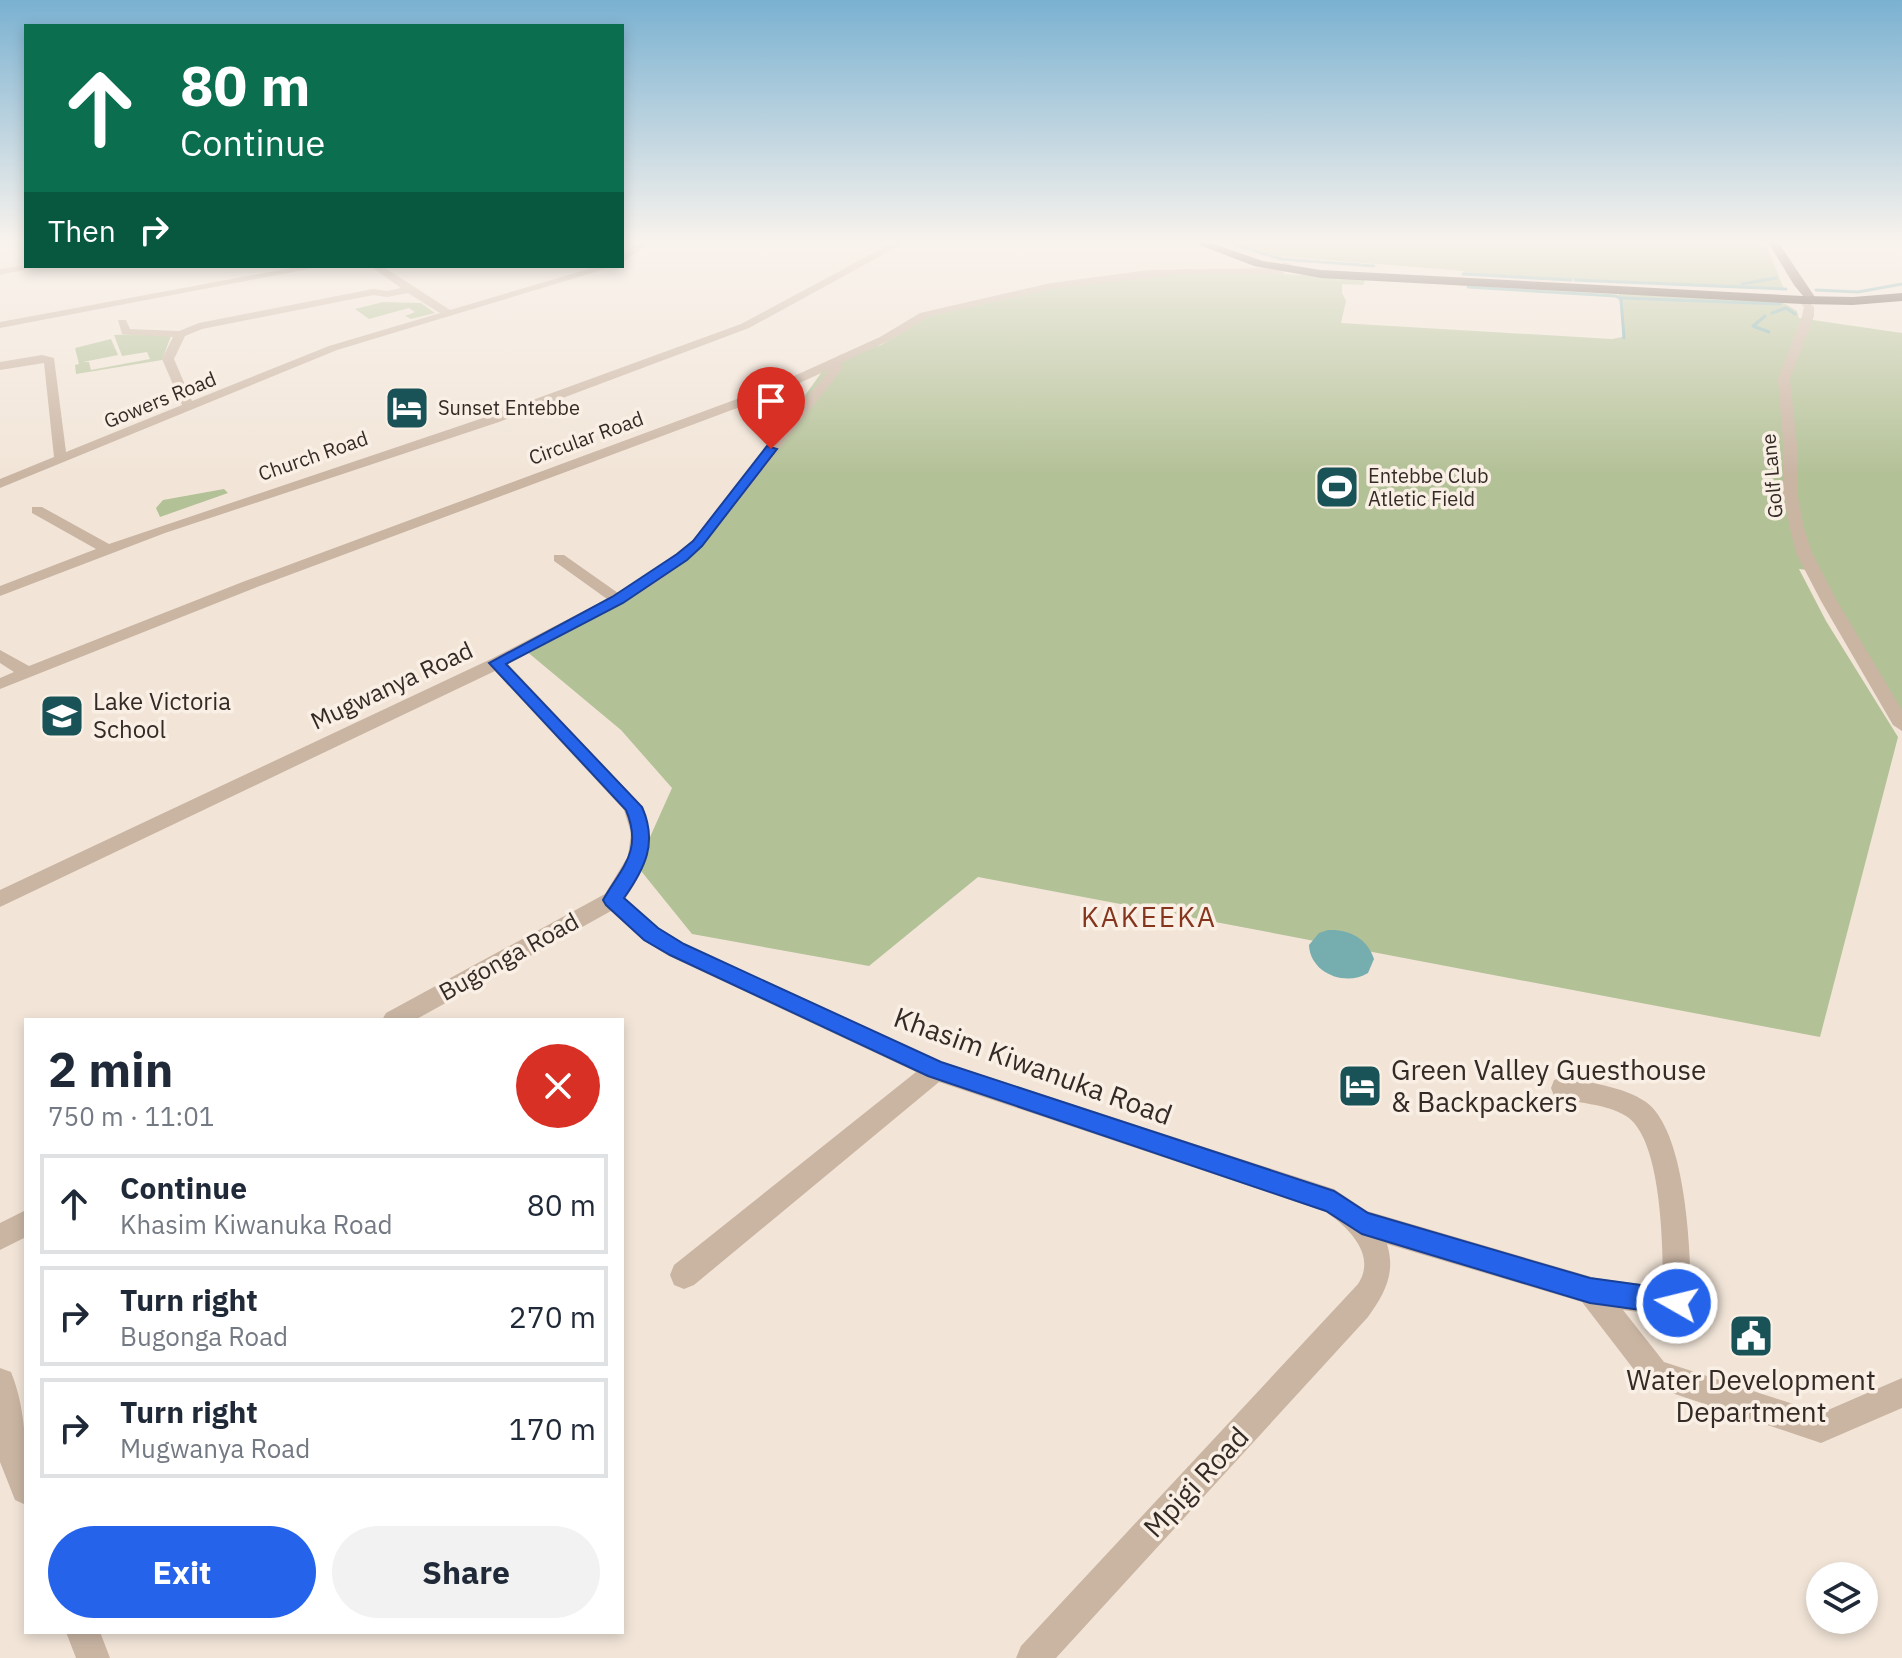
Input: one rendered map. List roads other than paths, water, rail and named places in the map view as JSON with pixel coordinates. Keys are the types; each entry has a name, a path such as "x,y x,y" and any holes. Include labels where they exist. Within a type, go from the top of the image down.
{"street":[{"path":"0,325 30,319"},
{"path":"122,322 126,332 180,334 199,326 233,319"},
{"name":"Gowers Road","path":"0,484 333,348 426,319"},
{"name":"Church Road","path":"0,591 106,549 334,470 494,419 757,319"},
{"name":"Circular Road","path":"1,682 454,508 813,375 917,319"},
{"name":"Golf Lane","path":"1807,319 1784,379 1791,455 1791,497 1797,528 1804,553 1829,601 1902,725"},
{"path":"180,334 168,359 189,408"},
{"name":"Mugwanya Road","path":"0,899 497,663 618,600 662,572 698,543 821,384 856,350"},
{"path":"0,366 42,359 50,361 58,449 62,459"},
{"path":"37,510 106,549"},
{"path":"559,558 618,600"},
{"path":"0,655 26,672"},
{"name":"Bugonga Road","path":"398,1018 613,900 635,868 642,846 640,823 633,807 497,663"},
{"name":"Khasim Kiwanuka Road","path":"613,900 651,934 677,950 936,1070 1334,1202 1362,1223 1590,1290 1677,1303 1676,1246 1656,1133 1638,1110 1563,1088"},
{"path":"684,1275 936,1070"},
{"name":"Mpigi Road","path":"1033,1658 1358,1307 1375,1282 1377,1258 1362,1223"},
{"path":"0,1237 24,1224"},
{"path":"1590,1290 1655,1374 1821,1428 1902,1393"},
{"path":"0,1383 15,1461 24,1484"},
{"path":"84,1634 93,1658"}],"water":[{"path":"1328,930 1350,933 1367,945 1374,959 1368,973 1359,977 1339,978 1315,963 1309,945 1319,933"}],"waterway":[{"path":"1623,319 1624,338"},
{"path":"1761,319 1753,326 1769,332"}],"place":[{"name":"Sunset Entebbe","path":"407,408"},
{"name":"Entebbe Club Atletic Field","path":"1337,487"},
{"name":"Lake Victoria School","path":"62,716"},
{"name":"Green Valley Guesthouse & Backpackers","path":"1360,1086"},
{"name":"Water Development Department","path":"1751,1336"}],"district":[{"name":"KAKEEKA","path":"1149,917"}]}
